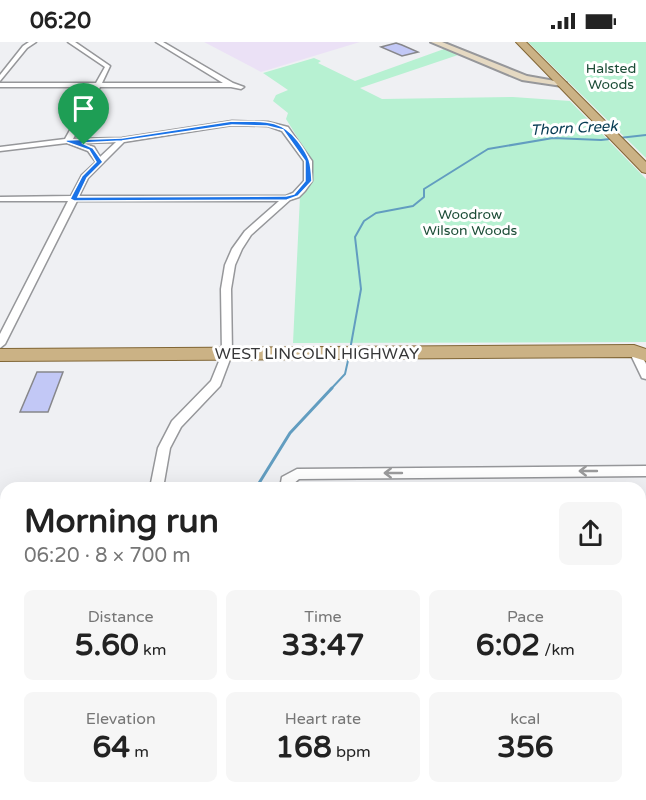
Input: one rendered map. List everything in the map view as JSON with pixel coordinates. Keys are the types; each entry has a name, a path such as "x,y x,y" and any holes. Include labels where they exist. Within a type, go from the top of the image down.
{"main road":[{"path":"435,42 525,78 562,83"},
{"path":"521,42 646,169"},
{"name":"WEST LINCOLN HIGHWAY","path":"0,355 361,354 642,350"}],"street":[{"path":"0,79 25,47 33,42"},
{"path":"69,141 108,67 71,42"},
{"path":"159,42 231,86"},
{"path":"0,84 240,87"},
{"path":"0,149 69,141 122,140 232,123 268,124 285,129 308,161 308,181 296,195 287,198 0,199"},
{"path":"0,344 84,177 122,140"},
{"path":"69,141 91,149 99,162"},
{"path":"157,482 164,448 176,424 216,383 227,354 226,289 230,265 237,249 248,233 287,198"},
{"path":"642,350 646,375"},
{"path":"287,482 297,474 646,471"}],"shaded area":[{"path":"204,42 360,42 261,72"}],"green space":[{"name":"Halsted Woods","path":"528,42 646,42 646,158"},
{"name":"Woodrow Wilson Woods","path":"444,49 458,55 360,88 382,99 513,97 570,101 646,179 646,342 293,343 300,196 306,190 309,156 286,119 288,113 273,101 276,95 288,90 263,73 314,58 321,61 318,63 355,81"}],"building":[{"path":"396,43 418,52 402,56 381,47"},
{"path":"37,372 63,372 48,412 20,412"}],"waterway":[{"name":"Thorn Creek","path":"350,350 361,289 355,237 364,221 376,213 413,206 424,197 424,189 488,149 553,138 601,140 646,135"},
{"name":"Thorn Creek","path":"330,390 345,374 349,356"},
{"name":"Thorn Creek","path":"260,482 290,433 332,388"}],"route":[{"path":"232,123 268,124 285,129 300,148 308,161 308,181 296,195 287,198 74,199 84,177 99,162 91,149 84,145 69,141 122,140 232,123"}]}
